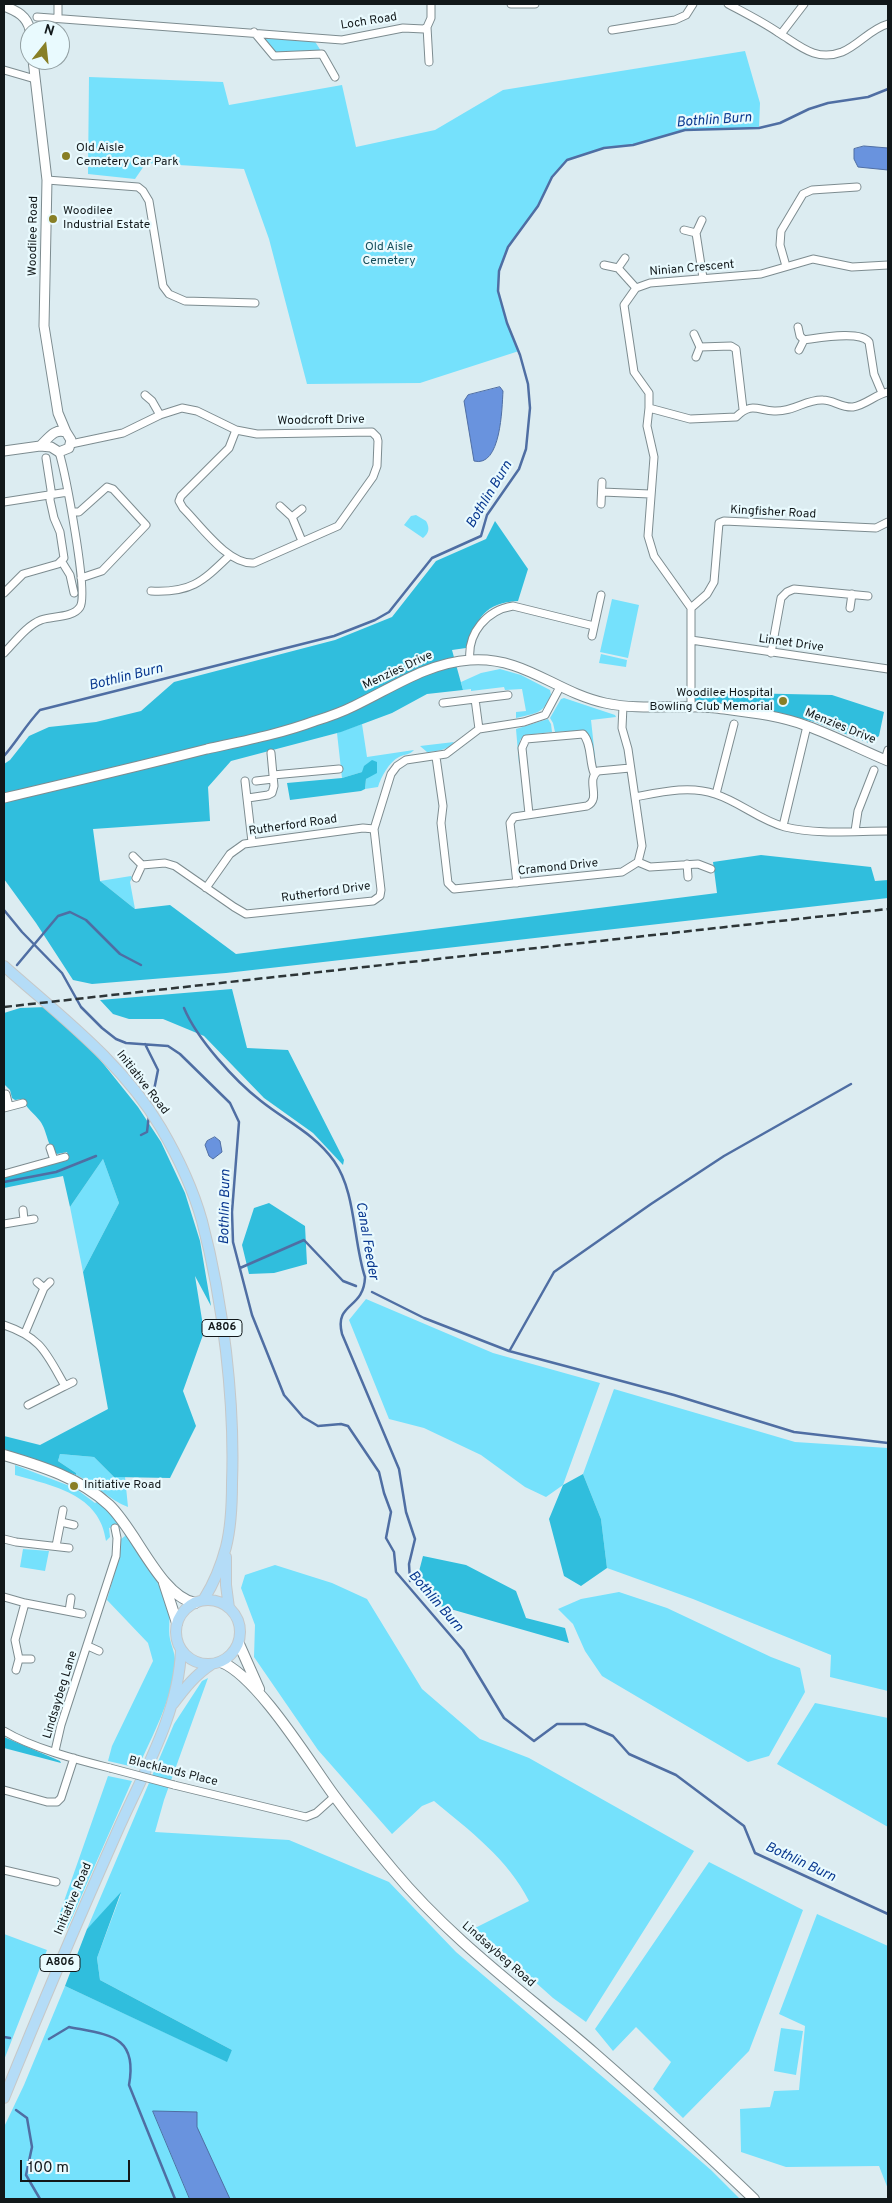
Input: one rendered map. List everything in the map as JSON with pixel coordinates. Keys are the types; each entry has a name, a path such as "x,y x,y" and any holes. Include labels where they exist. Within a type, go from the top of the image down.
{"main road":[{"name":"Initiative Road","path":"4,966 105,1055 142,1100 156,1120 182,1168 201,1220 213,1268 227,1364 231,1412 232,1502 226,1548 226,1585 230,1608"},
{"path":"4,1454 69,1478 100,1497 122,1518 164,1582 181,1598 216,1601 230,1608 238,1618 241,1626 240,1644 216,1663 195,1662 181,1650 176,1637 177,1622 164,1582"},
{"name":"Initiative Road","path":"200,1601 214,1584 226,1548"},
{"path":"177,1622 185,1610 200,1601"},
{"name":"Lindsaybeg Road","path":"240,1644 261,1695"},
{"name":"Initiative Road","path":"4,2098 49,1987 160,1734 179,1673 181,1650"},
{"name":"Initiative Road","path":"168,1711 185,1686 199,1672 216,1663"},
{"name":"Lindsaybeg Road","path":"216,1663 239,1672 261,1695 393,1871 469,1948 592,2052 754,2199"}],"street":[{"path":"58,4 58,17"},
{"path":"429,62 427,27 431,18 432,4"},
{"path":"511,4 534,4"},
{"path":"612,30 676,20 686,14 693,4"},
{"path":"729,4 806,51 820,55 832,55 846,50 874,29 888,24"},
{"path":"781,34 804,4"},
{"path":"4,6 17,11 26,20"},
{"name":"Loch Road","path":"37,16 342,40 403,28 424,29 427,27"},
{"path":"254,32 274,56 322,54 335,77"},
{"path":"4,70 35,79"},
{"name":"Woodilee Road","path":"4,653 32,625 48,618 75,612 81,607 83,597 64,467 64,444 44,326 47,180 34,70"},
{"path":"47,180 138,187 149,201 163,286 168,294 185,301 255,302"},
{"path":"786,266 780,245 781,231 803,194 812,190 857,187"},
{"path":"702,220 696,233 703,278"},
{"path":"684,230 696,233"},
{"path":"618,268 625,258"},
{"name":"Ninian Crescent","path":"691,608 654,556 648,536 654,457 647,426 650,408 649,393 634,372 624,311 628,297 636,288 650,283 761,274 813,259 852,267 888,265"},
{"path":"604,264 618,268 636,288"},
{"path":"798,327 800,336 804,340"},
{"path":"694,334 700,347 696,357"},
{"path":"650,408 690,419 736,417 744,409 759,407 773,411 792,410 810,402 822,400 852,407 885,392 874,374 869,342 866,338 856,335 804,340"},
{"path":"799,350 804,340"},
{"path":"700,347 731,346 736,349 744,409"},
{"path":"145,395 152,401 160,414"},
{"path":"4,451 91,440 122,433 160,414 177,408 190,408 236,430 229,448 179,500 183,508 229,556 194,586 176,592 156,589"},
{"name":"Woodilee Road","path":"58,413 53,434 64,444"},
{"name":"Woodcroft Drive","path":"229,556 239,561 254,563 338,526 375,472 378,456 377,437 368,431 257,434 236,430"},
{"path":"40,446 53,434 64,444"},
{"path":"46,458 54,518 60,532 64,554 62,562 70,575 74,593"},
{"path":"601,504 602,482"},
{"path":"72,512 79,512 107,486 124,500 146,525 102,571 81,578"},
{"path":"4,502 68,492"},
{"path":"602,492 650,494"},
{"path":"280,506 292,517 302,541"},
{"path":"292,517 302,509"},
{"name":"Kingfisher Road","path":"691,608 707,594 714,582 718,523 724,521 876,528 888,522"},
{"path":"4,593 23,574 62,562"},
{"path":"771,653 782,598 787,592 794,589 868,596"},
{"path":"850,608 852,594"},
{"path":"592,636 601,595"},
{"path":"470,660 469,648 474,634 482,622 501,608 513,606 594,626"},
{"path":"691,608 691,707"},
{"name":"Linnet Drive","path":"692,640 771,653 888,668"},
{"name":"Menzies Drive","path":"4,798 187,755 314,722 352,707 424,671 445,663 470,660 490,660 511,664 538,674 560,687 586,698 623,706 714,708 776,717 807,726 887,760"},
{"name":"Rutherford Drive","path":"142,865 169,864 180,869 234,908 246,914 373,901 380,896 381,890 374,829 388,783 397,766 406,760 436,756 453,750 466,737 479,729 524,722 545,715 560,687"},
{"path":"443,703 508,695"},
{"path":"476,700 479,729"},
{"path":"623,706 622,731 628,749 642,846 638,862 656,868 698,864 711,869"},
{"path":"716,794 734,724"},
{"path":"783,826 807,726"},
{"path":"517,883 510,823 516,816 591,805 594,798 594,774 587,738 583,734 526,739 522,748 529,814"},
{"path":"887,760 888,750"},
{"path":"248,798 268,796 272,793 273,777 270,753"},
{"name":"Cramond Drive","path":"436,756 443,806 441,824 450,886 457,890 614,873 629,869 638,862"},
{"path":"256,781 339,768"},
{"path":"594,774 598,771 630,768"},
{"path":"855,831 858,811 874,770"},
{"path":"245,781 252,842"},
{"path":"635,797 690,790 716,794 769,822 800,830 888,831"},
{"name":"Rutherford Road","path":"206,888 230,854 244,844 374,829"},
{"path":"133,856 142,865 136,878"},
{"path":"687,864 688,877"},
{"path":"6,1094 6,1107 23,1103"},
{"path":"50,1148 54,1160"},
{"path":"4,1174 65,1157"},
{"path":"23,1210 24,1220"},
{"path":"4,1224 34,1218"},
{"path":"37,1282 44,1288"},
{"path":"25,1333 44,1288 50,1282"},
{"path":"4,1325 25,1333 40,1345 65,1386"},
{"path":"28,1405 73,1382"},
{"path":"56,1546 63,1510"},
{"path":"61,1522 74,1525"},
{"name":"Lindsaybeg Lane","path":"55,1751 61,1724 116,1556 117,1538 115,1528"},
{"path":"4,1539 69,1548"},
{"path":"4,1597 82,1614"},
{"path":"69,1611 71,1598"},
{"path":"16,1670 19,1659 15,1640 25,1603"},
{"name":"Lindsaybeg Lane","path":"88,1646 99,1651"},
{"path":"19,1659 31,1659"},
{"name":"Blacklands Place","path":"4,1730 24,1741 74,1758 174,1785 306,1817 316,1812 335,1796"},
{"path":"4,1790 47,1802 57,1802 61,1798 74,1758"},
{"path":"4,1870 56,1882"}],"green space":[{"path":"261,36 314,40 321,51 276,54"},
{"name":"Old Aisle Cemetery","path":"745,51 760,103 759,128 685,130 633,145 604,148 567,160 552,177 538,206 508,247 499,271 498,291 507,323 519,351 420,383 307,384 269,239 244,169 146,163 135,179 88,174 89,77 223,82 229,105 342,85 356,147 435,130 503,90"},
{"path":"416,515 426,521 428,526 428,532 423,538 404,525 411,516"},
{"path":"612,599 639,605 628,658 600,652"},
{"path":"601,654 627,660 626,667 599,663"},
{"path":"500,669 521,675 550,690 551,695 545,706 538,712 516,718 516,712 526,711 522,689 505,690 504,687 471,691 471,689 463,690 461,682 481,673"},
{"path":"564,698 615,715 616,717 591,720 596,766 588,738 585,734 574,731 555,732 550,718 561,699"},
{"path":"548,719 552,732 526,735 520,740 519,764 516,729"},
{"path":"362,724 367,757 414,750 392,762 383,774 378,787 365,789 366,779 373,773 362,772 342,778 337,733"},
{"path":"454,742 445,749 427,752 420,746"},
{"path":"131,876 130,882 135,909 100,881"},
{"path":"103,1159 119,1203 83,1272 70,1207"},
{"path":"366,1299 493,1353 600,1383 563,1485 546,1497 525,1487 481,1455 424,1428 389,1419 349,1320"},
{"path":"614,1389 795,1442 888,1448 888,1691 830,1677 831,1655 693,1599 607,1568 601,1519 583,1474"},
{"path":"60,1454 94,1457 114,1477 125,1477 128,1507 76,1475 76,1473 58,1461"},
{"path":"15,1465 75,1488 95,1503 99,1501 130,1536 149,1566 163,1595 169,1612 169,1635 175,1665 166,1705 138,1768 108,1761 112,1746 153,1661 148,1643 107,1600 119,1557 121,1539 125,1536 124,1531 117,1526 109,1528 110,1537 106,1541 102,1525 95,1512 85,1502 59,1488 15,1475"},
{"path":"23,1549 49,1551 45,1571 20,1567"},
{"path":"275,1565 332,1583 367,1599 422,1689 480,1739 529,1758 694,1851 586,2022 553,1998 475,1928 529,1901 499,1859 474,1834 434,1801 422,1806 392,1834 318,1750 254,1657 255,1625 241,1588 245,1575"},
{"path":"619,1592 667,1608 771,1657 800,1668 805,1692 769,1756 748,1762 602,1676 585,1651 573,1624 558,1609 581,1599"},
{"path":"208,1678 164,1800 155,1832 289,1840 389,1882 456,1952 711,2170 740,2199 4,2199 4,2127 24,2085 65,1986 226,2061 232,2050 100,1980 97,1958 121,1894 87,1929 174,1724 202,1681"},
{"path":"815,1703 888,1718 888,1827 777,1764"},
{"path":"108,1776 132,1781 67,1929 56,1924"},
{"path":"709,1862 803,1910 749,2051 683,2118 653,2089 671,2062 636,2027 613,2051 595,2029"},
{"path":"817,1914 888,1946 888,2189 879,2166 786,2167 741,2152 740,2109 770,2107 774,2091 799,2090 805,2026 779,2014"},
{"path":"4,1934 47,1950 4,2060"},
{"path":"781,2028 803,2031 796,2075 774,2071"}],"shaded area":[{"path":"864,146 888,148 888,170 858,167 854,159 854,149"},
{"path":"500,387 503,391 501,422 495,446 490,455 483,461 474,461 464,401 468,395"},
{"path":"495,521 528,569 518,601 506,602 490,609 474,628 466,648 452,650 463,690 427,694 392,713 341,732 231,761 208,787 210,821 93,829 100,881 135,909 170,905 236,954 717,893 713,862 761,855 871,867 875,881 888,880 888,898 226,973 92,984 73,980 36,923 4,879 4,764 10,760 29,736 49,727 96,722 141,711 174,682 335,640 392,617 436,561 486,539"},
{"path":"694,692 832,695 884,712 879,736 869,743 815,722 774,712 694,705"},
{"path":"372,760 377,762 377,773 366,779 365,789 361,791 290,800 287,783 342,778 362,772 364,766"},
{"path":"232,989 247,1048 288,1050 344,1160 343,1165 313,1133 264,1098 204,1036 163,1019 129,1019 113,1014 100,1000"},
{"path":"46,1007 94,1052 138,1107 161,1142 185,1193 200,1241 211,1306 195,1276 204,1332 183,1391 196,1426 170,1478 114,1477 94,1457 60,1454 58,1461 76,1473 76,1475 4,1449 4,1436 40,1445 108,1409 83,1272 119,1203 103,1159 70,1207 63,1176 4,1188 4,1178 69,1159 67,1152 57,1154 53,1150 40,1121 22,1099 15,1100 12,1098 10,1090 4,1084 4,1013 20,1008"},
{"path":"215,1137 220,1141 222,1152 213,1159 209,1156 205,1145 207,1141"},
{"path":"269,1203 305,1226 307,1264 274,1273 249,1274 242,1245 254,1208"},
{"path":"583,1474 601,1519 607,1568 581,1586 564,1576 549,1519 563,1485"},
{"path":"423,1556 466,1565 516,1591 526,1618 565,1628 569,1643 433,1604 417,1579"},
{"path":"4,1737 60,1761 61,1763 4,1748"},
{"path":"121,1892 97,1958 100,1980 232,2050 227,2062 65,1986 87,1929"},
{"path":"153,2111 197,2112 197,2127 230,2199 190,2199"}],"waterway":[{"name":"Bothlin Burn","path":"4,756 40,710 334,636 375,620 389,612 432,558 481,536 487,515 519,469 526,449 530,408 528,384 498,291 499,271 508,247 538,206 552,177 567,160 604,148 633,145 685,130 759,128 780,123 809,109 828,103 868,97 888,89"},
{"name":"Bothlin Burn","path":"4,910 22,932 62,973 81,1007 102,1028 116,1039 126,1043 168,1046 180,1054 230,1103 239,1122 232,1212 233,1242 252,1315 284,1395 303,1417 318,1426 341,1424 348,1426 379,1472 391,1512 386,1538 394,1552 396,1572 463,1650 504,1718 534,1741 557,1724 585,1724 613,1736 629,1754 676,1775 744,1826 755,1853 888,1914"},
{"name":"Canal Feeder","path":"17,965 58,916 70,912 86,920 120,954 141,965"},
{"name":"Canal Feeder","path":"184,1008 207,1046 229,1071 251,1093 318,1143 334,1161 341,1173 350,1202 365,1277 360,1295 342,1316 342,1334 399,1469 406,1512 415,1539 409,1564 410,1581"},
{"path":"145,1044 158,1070 151,1105"},
{"path":"510,1350 554,1272 724,1156 851,1084"},
{"path":"141,1135 147,1132 149,1115"},
{"path":"4,1182 56,1172 96,1156"},
{"path":"240,1268 304,1240 343,1281 356,1286"},
{"path":"372,1292 424,1318 509,1351 674,1395 794,1432 888,1443"},
{"path":"49,2039 69,2027 97,2032 117,2040 125,2047 131,2068 129,2085 175,2199"},
{"path":"4,2037 10,2038"},
{"path":"16,2110 27,2118 32,2147 26,2175 40,2199"}],"railway":[{"path":"4,1007 888,909"}],"place":[{"name":"Old Aisle Cemetery Car Park","path":"66,156"},
{"name":"Woodilee Industrial Estate","path":"53,219"},
{"name":"Woodilee Hospital Bowling Club Memorial","path":"783,701"},
{"name":"Initiative Road","path":"74,1486"}]}
